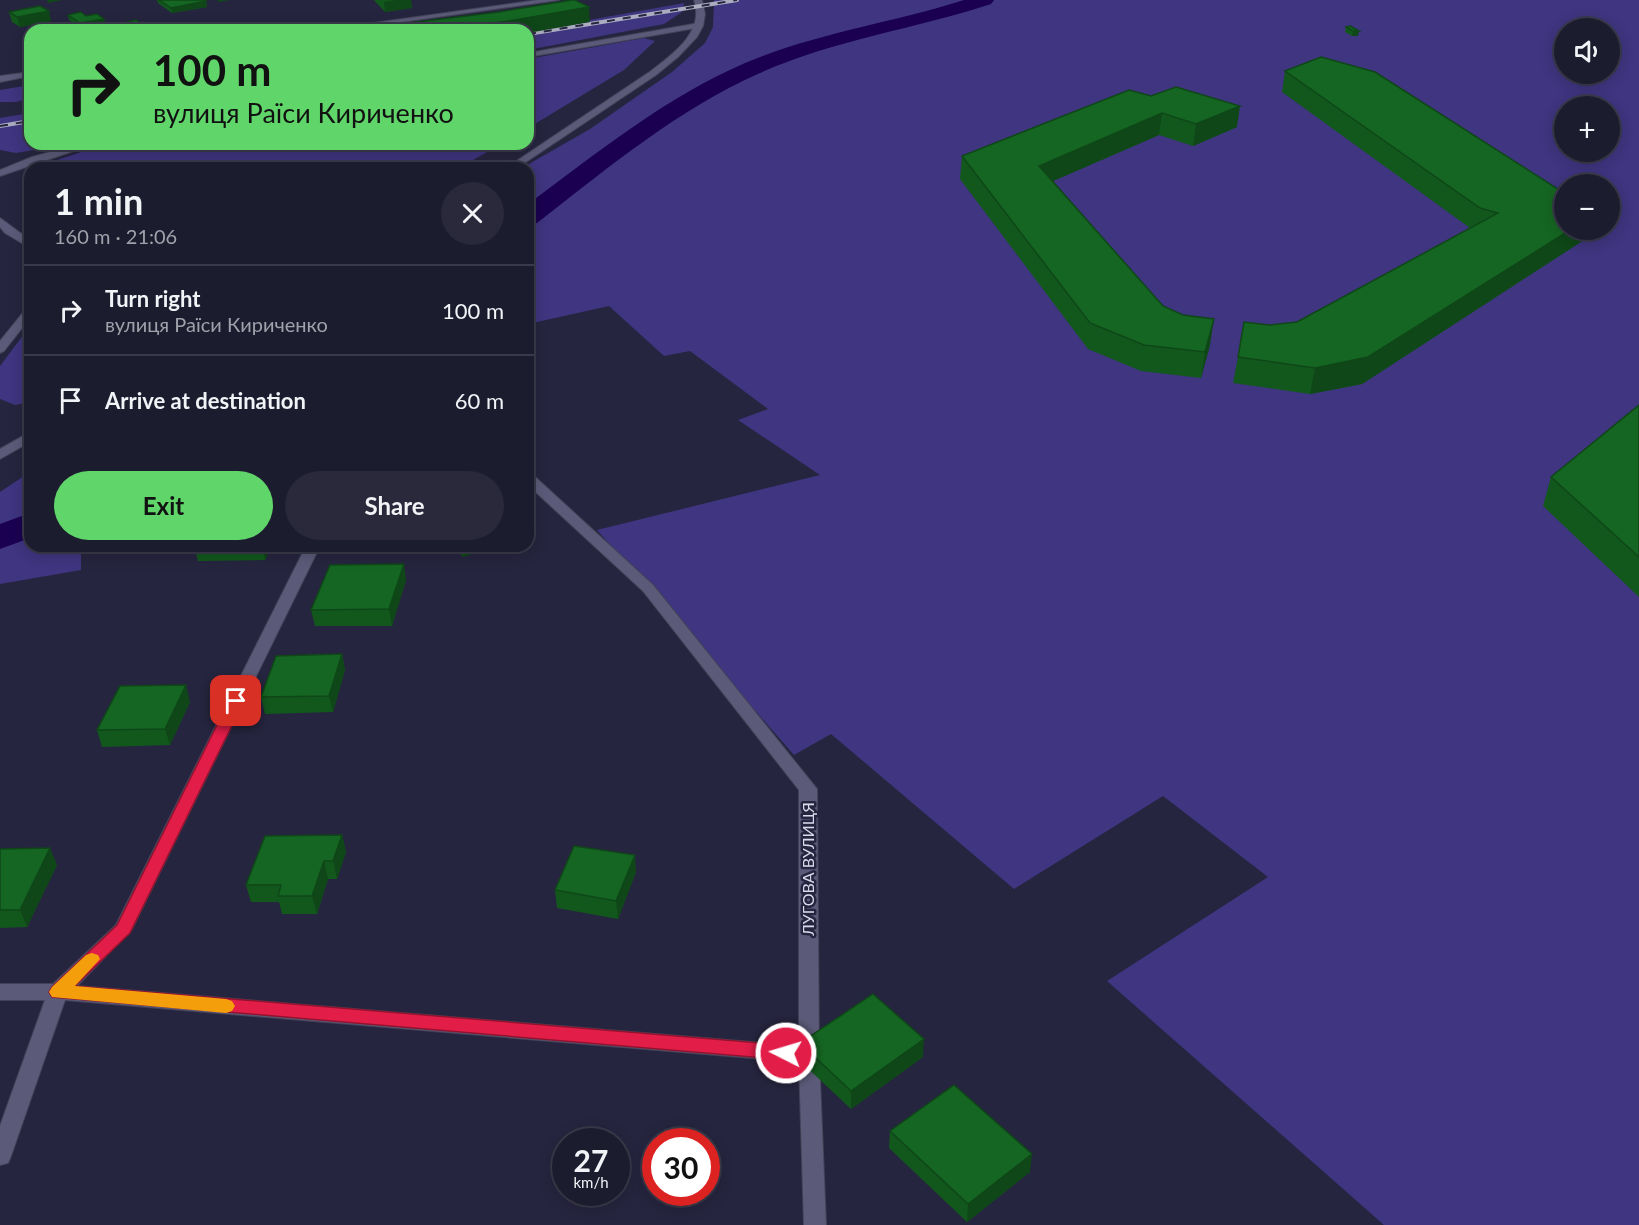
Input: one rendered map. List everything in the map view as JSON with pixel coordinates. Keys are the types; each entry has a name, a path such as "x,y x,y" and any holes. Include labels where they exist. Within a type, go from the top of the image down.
{"street":[{"path":"373,24 555,0"},
{"path":"520,162 650,75 676,53 694,34 699,25 701,9 698,0"},
{"path":"534,54 699,25"},
{"path":"0,79 24,75"},
{"path":"28,162 68,150"},
{"path":"2,170 24,163"},
{"path":"0,221 9,231 24,241"},
{"path":"0,349 24,319"},
{"path":"0,455 24,440"},
{"name":"ЛУГОВА ВУЛИЦЯ","path":"534,484 648,588 808,789 809,1055 815,1225"},
{"path":"0,1156 58,992 123,929 310,552"},
{"path":"0,992 58,992 809,1055"}],"shaded area":[{"path":"714,0 1639,0 1639,1225 1384,1225 1107,981 1268,877 1163,796 1014,889 831,734 794,755 597,530 820,475 738,420 768,409 690,351 664,356 609,306 534,323 532,162 590,129 672,72 705,43 713,27"},
{"path":"684,3 682,12 664,24 534,49 534,30"},
{"path":"644,38 655,41 624,70 534,124 534,58"},
{"path":"24,86 24,100 0,102 0,90"},
{"path":"24,114 24,150 34,150 16,153 0,150 0,118"},
{"path":"88,150 490,150 470,162 52,162"},
{"path":"24,334 24,403 15,405 0,399 0,366"},
{"path":"24,476 24,552 81,552 81,570 0,584 0,492"}],"building":[{"path":"159,0 204,0 206,1 171,8"},
{"path":"572,0 589,7 484,24 400,24"},
{"path":"40,6 49,11 17,17 9,12"},
{"path":"81,12 86,16 97,14 104,19 80,23 68,15"},
{"path":"136,20 142,24 120,24"},
{"path":"1350,26 1359,31 1346,27"},
{"path":"1321,57 1375,72 1554,187 1554,240 1368,357 1315,368 1238,357 1244,322 1269,325 1297,322 1498,213 1480,208 1285,71"},
{"path":"1176,87 1240,106 1196,124 1162,113 1039,166 1163,306 1183,315 1214,319 1205,352 1144,345 1090,323 962,156 1129,90 1151,96"},
{"path":"1639,405 1639,557 1551,477"},
{"path":"404,564 389,609 311,610 330,565"},
{"path":"342,654 329,696 261,697 276,656"},
{"path":"186,685 165,729 97,730 120,686"},
{"path":"342,835 333,861 324,861 312,896 278,896 281,885 246,885 265,836"},
{"path":"574,846 635,855 616,901 555,890"},
{"path":"50,848 20,910 0,910 0,849"},
{"path":"873,994 924,1039 851,1091 800,1043"},
{"path":"954,1085 1032,1154 968,1204 890,1131"}],"waterway":[{"path":"534,212 636,136 693,99 752,68 838,39 984,0"},
{"path":"0,538 24,527"}],"railway":[{"path":"534,33 737,0"},
{"path":"0,126 24,122"}],"slow traffic":[{"path":"92,959 58,992 226,1006"}],"route":[{"path":"236,701 123,929 58,992 786,1053"}]}
